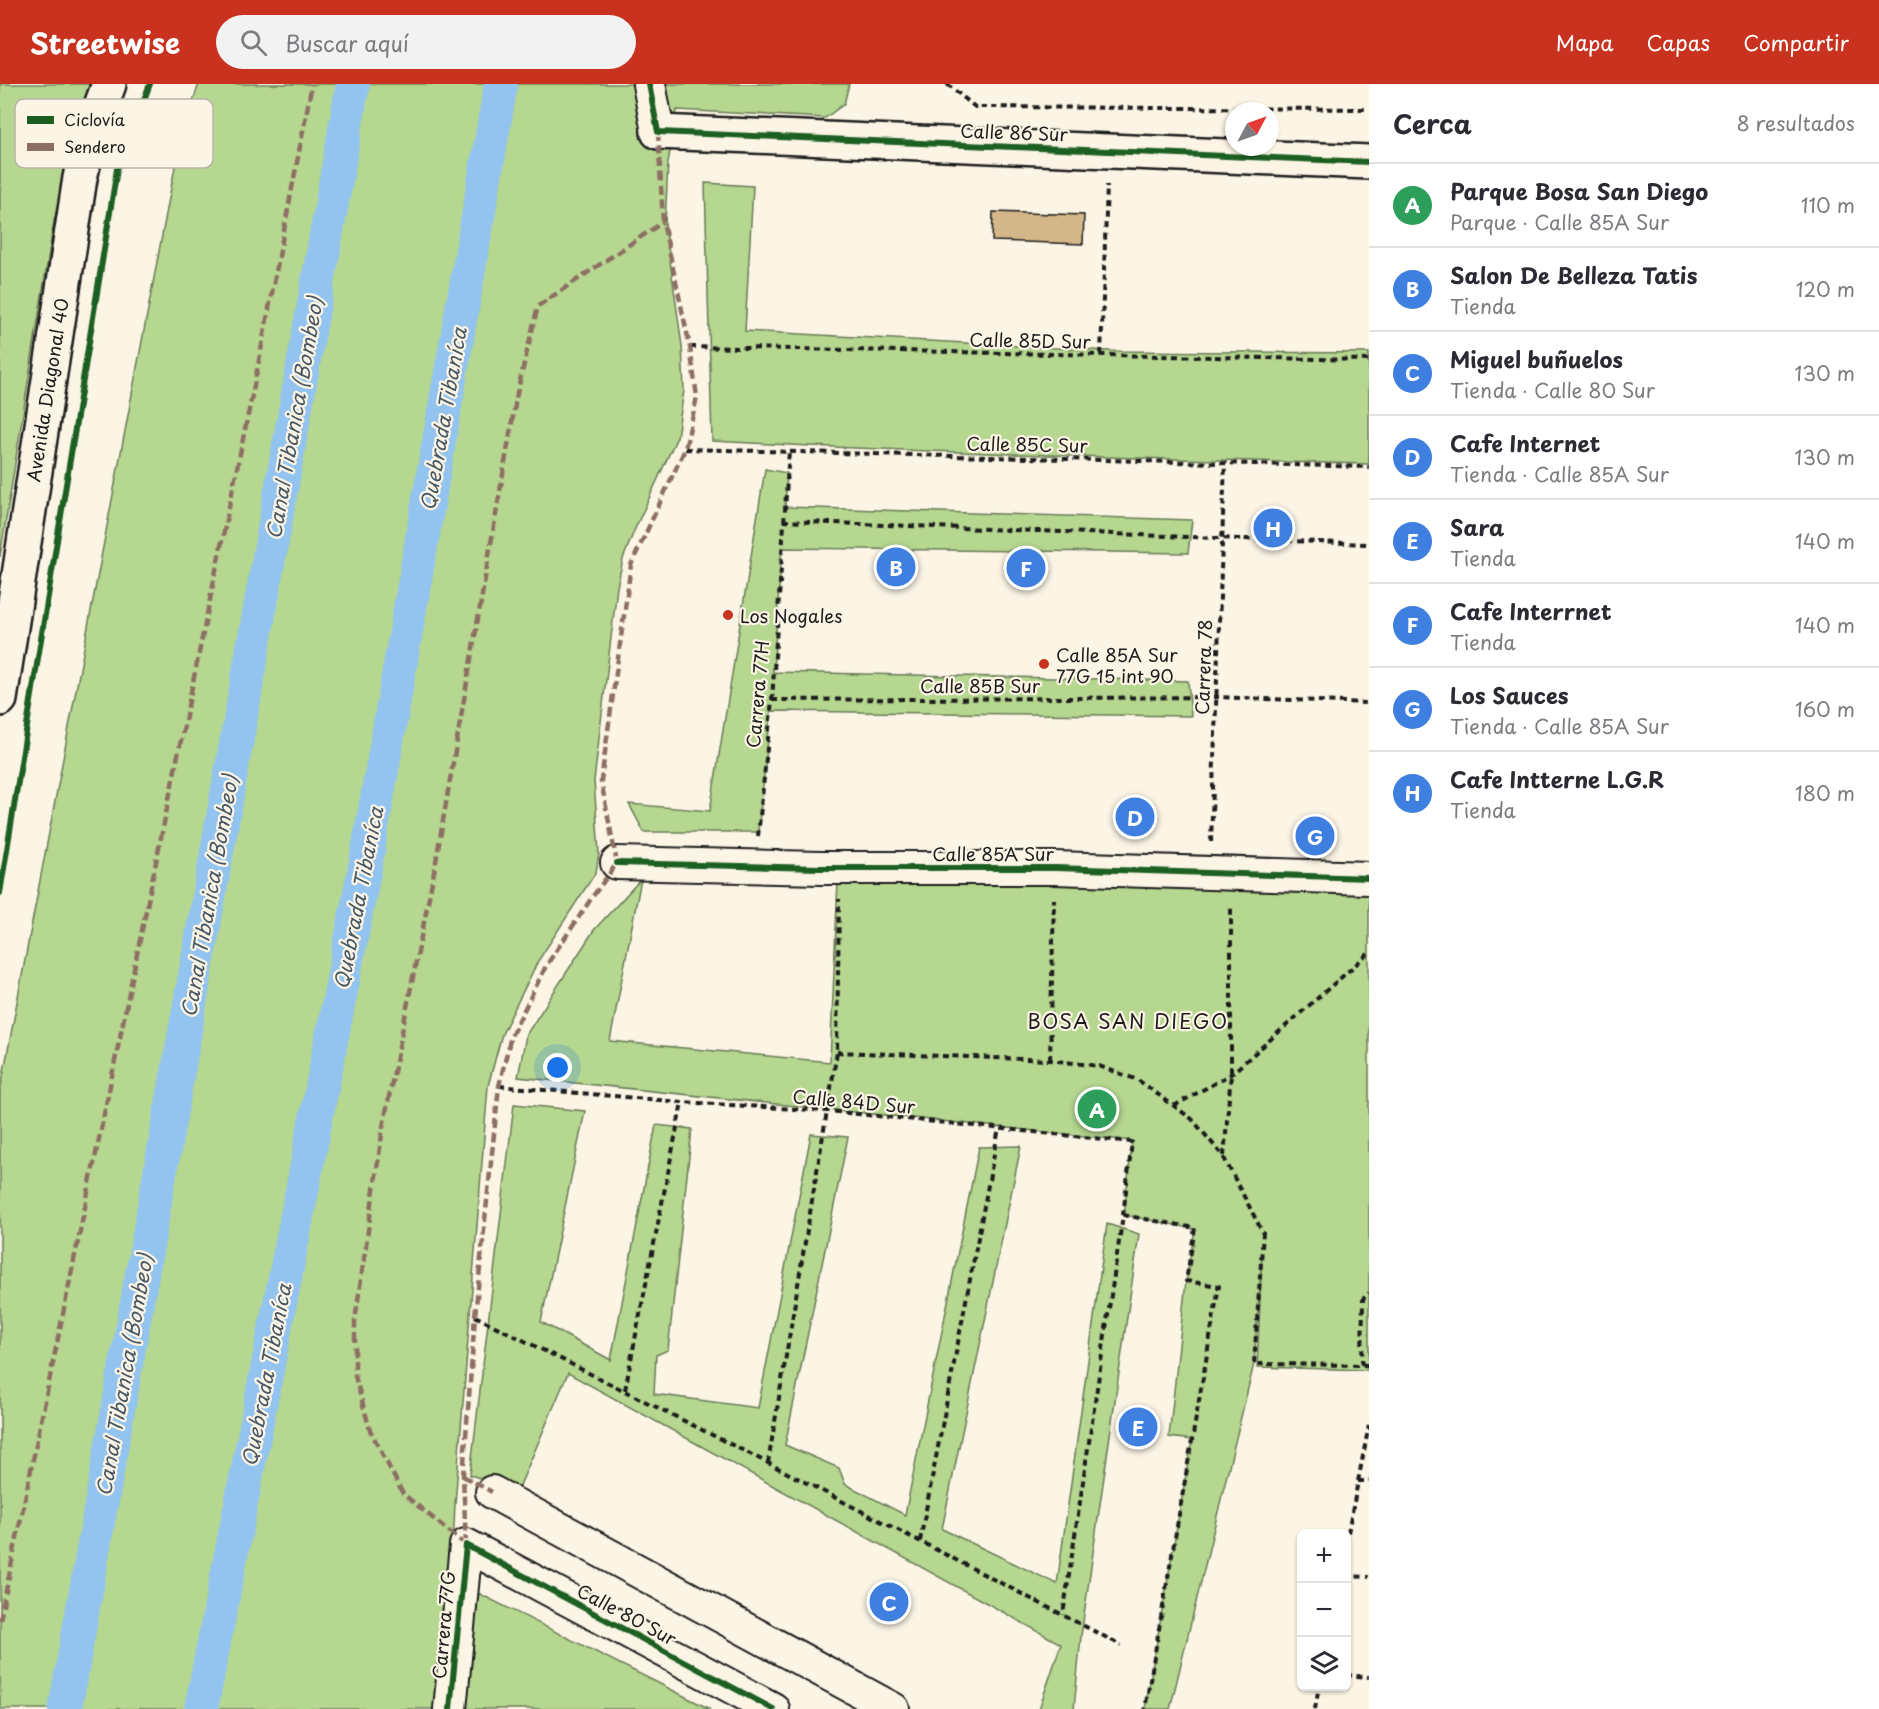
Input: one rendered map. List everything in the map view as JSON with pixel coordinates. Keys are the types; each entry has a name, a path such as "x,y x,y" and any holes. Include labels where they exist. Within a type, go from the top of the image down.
{"street":[{"name":"Avenida Diagonal 40","path":"104,99 109,84"},
{"path":"649,84 658,132"},
{"name":"Calle 86 Sur","path":"658,132 1369,162"},
{"name":"Avenida Diagonal 40","path":"0,699 82,168"},
{"name":"Calle 85A Sur","path":"617,863 839,868 1055,868 1369,878"},
{"path":"492,1492 893,1709"},
{"name":"Carrera 77G","path":"450,1709 466,1545"},
{"name":"Calle 80 Sur","path":"466,1545 773,1709"}],"path":[{"path":"947,84 975,107 1369,109"},
{"path":"1101,355 1108,151"},
{"path":"783,521 1369,544"},
{"path":"768,1463 837,1052 839,868"},
{"path":"1050,1060 1055,868"},
{"path":"1174,1106 1231,1074 1369,953"},
{"path":"837,1052 1050,1060 1099,1066 1138,1080 1192,1119 1224,1156 1263,1233 1254,1364 1369,1365"},
{"path":"625,1390 682,1102"},
{"path":"921,1541 999,1128"},
{"path":"1063,1615 1124,1215 1196,1228 1186,1281 1219,1286 1144,1709"},
{"path":"1362,1365 1363,1299 1369,1293"},
{"path":"475,1316 625,1390 1121,1645"},
{"path":"1349,1529 1369,1425"},
{"path":"1358,1481 1369,1481"},
{"path":"1351,1576 1369,1577"},
{"path":"1351,1675 1369,1677"},
{"path":"1315,1709 1318,1691"}],"green space":[{"path":"0,84 90,84 86,99 15,99 15,168 67,168 54,221 0,557"},
{"path":"199,84 849,84 844,104 825,118 677,110 668,163 665,225 682,346 684,390 677,437 634,531 623,559 617,587 594,781 599,854 596,872 538,961 502,1034 488,1086 455,1504 445,1709 0,1709 0,1092 175,168 213,168 213,99 194,99"},
{"path":"705,183 753,186 745,331 1110,351 1369,353 1369,464 1040,455 712,441"},
{"path":"765,469 787,473 785,507 1192,520 1188,553 782,548 773,672 1188,681 1191,716 771,711 758,832 644,832 629,804 710,811"},
{"path":"641,879 610,1041 830,1062 838,881 1369,891 1369,1370 1257,1367 1262,1255 1254,1364 1170,1709 1145,1709 1192,1440 1169,1437 1186,1281 1195,1229 1124,1215 1132,1141 518,1077 526,1035 594,930"},
{"path":"514,1104 585,1111 541,1322 611,1360 656,1125 692,1129 668,1350 656,1355 654,1394 758,1408 811,1134 848,1137 785,1445 839,1468 845,1484 905,1515 979,1147 1021,1146 942,1529 1057,1584 1107,1224 1139,1234 1081,1636 1074,1709 1039,1709 1061,1644 568,1373 518,1490 470,1475"},
{"path":"470,1589 710,1709 467,1709"}],"building":[{"path":"993,212 1084,215 1083,244 992,241"}],"waterway":[{"name":"Canal Tibanica (Bombeo)","path":"65,1709 353,84"},
{"name":"Quebrada Tibaníca","path":"201,1709 366,862 501,84"}],"marked path":[{"path":"0,1620 257,371 312,84"},
{"path":"466,1545 463,1476 475,1316 499,1086 511,1036 546,966 617,863 601,781 631,565 685,449 697,397 690,347 663,222 658,132"},
{"path":"466,1545 403,1494 370,1430 355,1376 355,1321 383,1127 435,867 517,393 538,306 663,222"},
{"path":"463,1476 492,1492"}],"cycle path":[{"path":"144,99 150,84"},
{"path":"649,84 658,132 1369,162"},
{"path":"0,893 117,168"},
{"path":"617,863 821,868 1055,868 1369,878"},
{"path":"450,1709 466,1545 773,1709"}],"place":[{"name":"Cafe Intterne L.G.R","path":"1273,528"},
{"name":"Salon De Belleza Tatis","path":"896,567"},
{"name":"Cafe Interrnet","path":"1026,568"},
{"name":"Los Nogales","path":"728,615"},
{"name":"Calle 85A Sur 77G 15 int 90","path":"1044,664"},
{"name":"Cafe Internet","path":"1135,817"},
{"name":"Los Sauces","path":"1315,836"},
{"name":"Parque Bosa San Diego","path":"1097,1109"},
{"name":"Sara","path":"1138,1427"},
{"name":"Miguel buñuelos","path":"889,1602"}],"district":[{"name":"BOSA SAN DIEGO","path":"1128,1021"}]}
